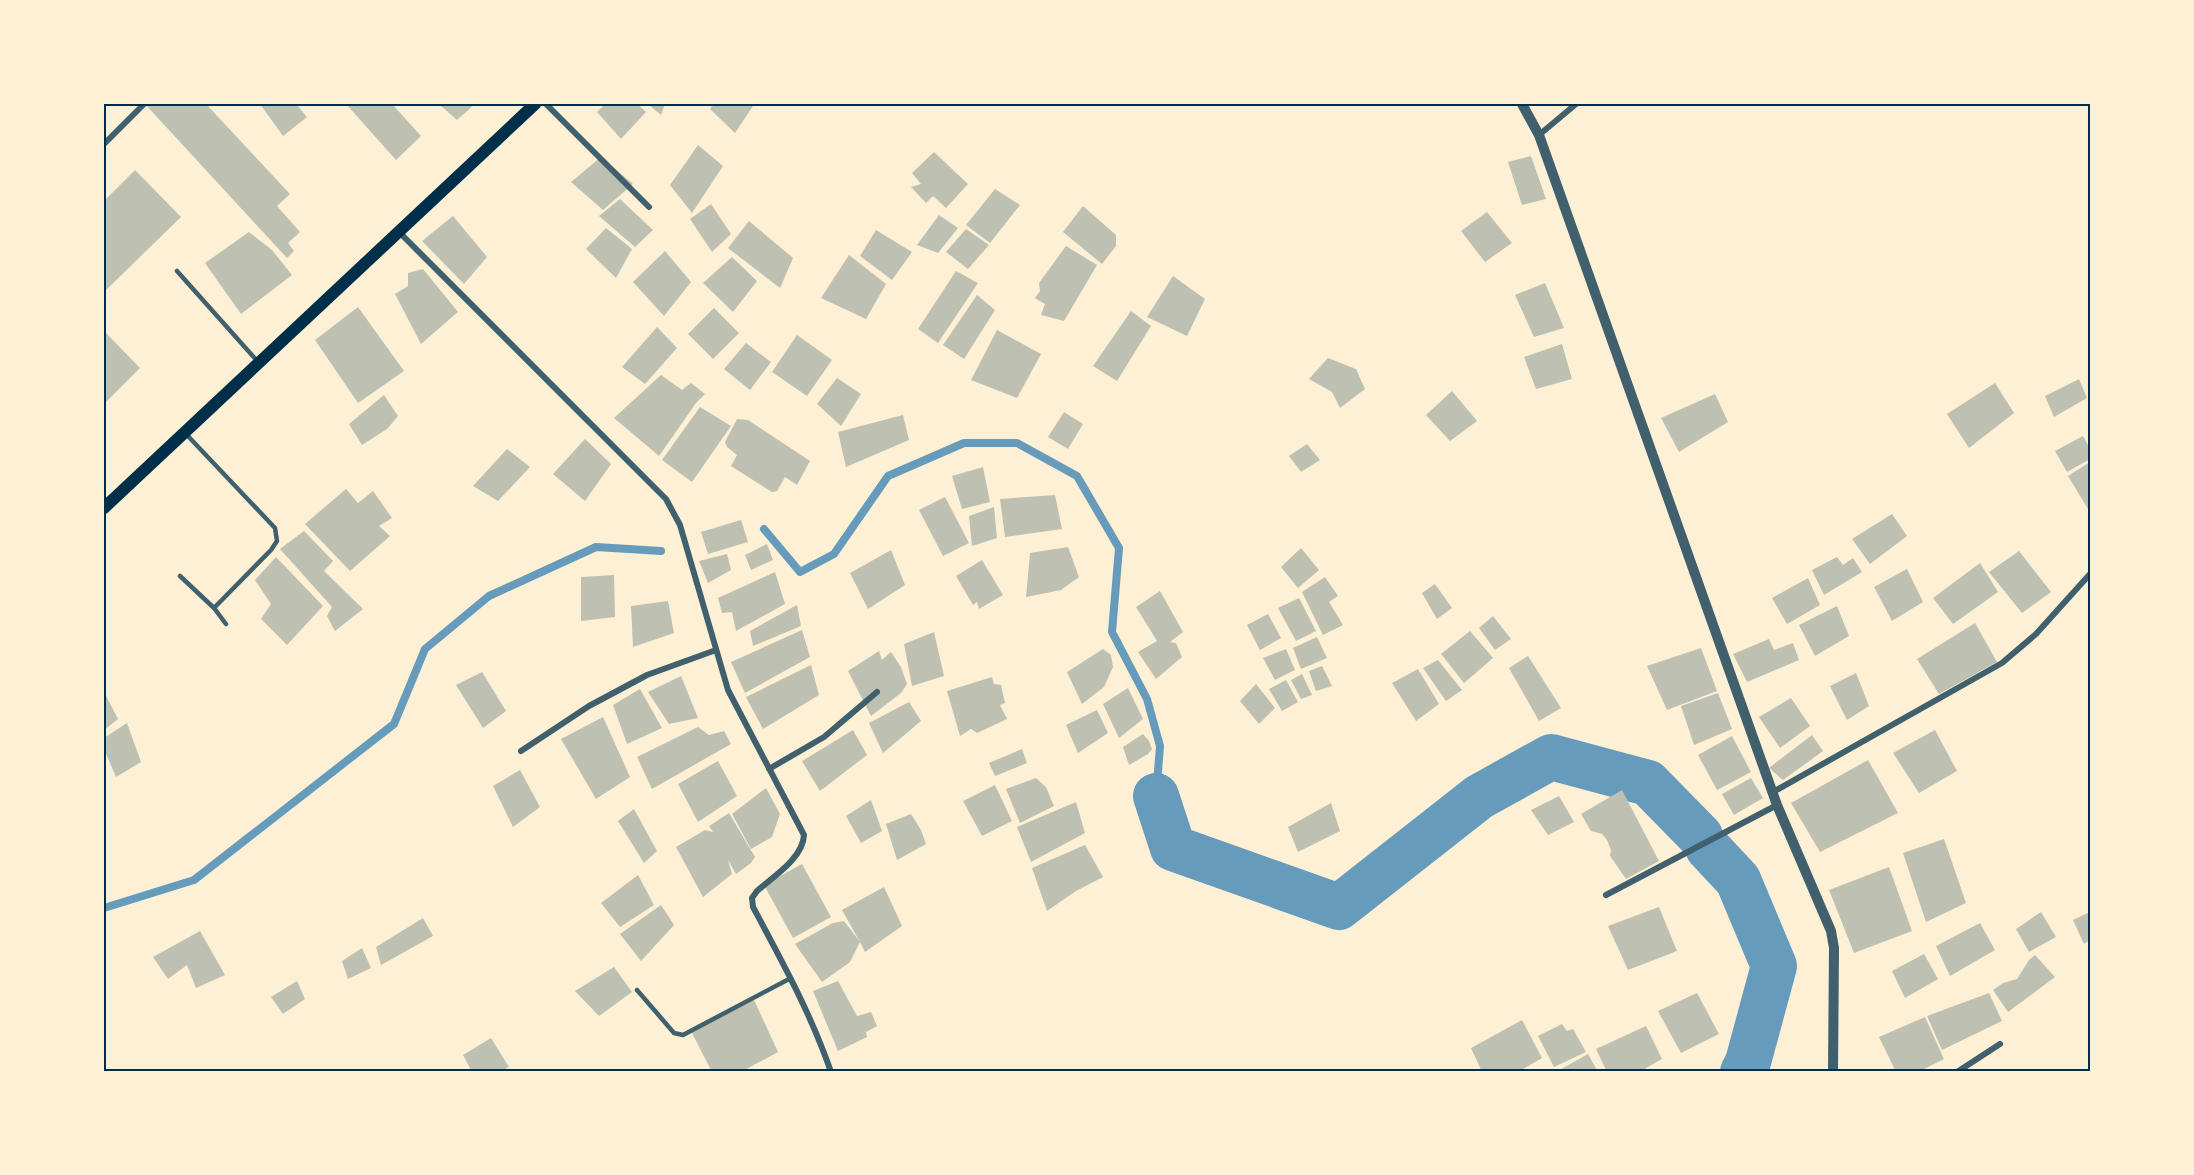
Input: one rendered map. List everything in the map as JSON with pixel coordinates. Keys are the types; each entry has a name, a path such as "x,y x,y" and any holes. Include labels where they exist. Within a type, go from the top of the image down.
{"main road":[{"path":"104,506 535,104"}],"street":[{"path":"104,144 144,104"},
{"path":"546,104 649,207"},
{"path":"1522,104 1539,135 1777,805 1831,931 1834,948 1833,1071"},
{"path":"1539,135 1576,104"},
{"path":"399,231 666,499 680,525 728,690 804,835 799,852 752,898 753,907 791,978 822,1045 831,1071"},
{"path":"1773,792 2002,663 2036,634 2091,574"},
{"path":"521,751 589,706 647,675 716,650"},
{"path":"769,769 825,738 877,692"},
{"path":"1606,895 1777,805"},
{"path":"1957,1071 2000,1044"}],"lane":[{"path":"177,271 259,363"},
{"path":"184,432 275,528 277,540 271,550 214,608"},
{"path":"180,576 214,608 226,624"},
{"path":"637,990 674,1033 684,1035 791,978"}],"building":[{"path":"145,104 206,104 290,194 277,206 300,232 288,243 294,251 287,258"},
{"path":"260,104 296,104 307,117 283,136"},
{"path":"346,104 392,104 421,136 396,160"},
{"path":"439,104 475,104 457,120"},
{"path":"605,104 637,104 646,112 621,139 597,112"},
{"path":"648,104 665,104 661,115"},
{"path":"713,104 750,104 753,106 735,133 710,109"},
{"path":"698,145 723,166 692,213 670,185"},
{"path":"934,152 968,184 946,208 933,196 926,203 911,187 921,184 912,173"},
{"path":"1531,156 1546,199 1522,205 1508,162"},
{"path":"601,157 633,184 603,210 571,182"},
{"path":"135,170 181,217 104,292 104,201"},
{"path":"995,189 1020,205 990,243 966,225"},
{"path":"620,199 653,230 635,247 599,216"},
{"path":"711,204 731,234 712,252 690,219"},
{"path":"1083,206 1116,235 1116,246 1102,264 1063,232"},
{"path":"1487,212 1512,243 1485,262 1461,231"},
{"path":"939,215 958,228 938,253 917,245"},
{"path":"453,216 487,257 464,284 422,241"},
{"path":"749,221 793,258 780,288 728,248"},
{"path":"606,228 632,249 616,278 586,249"},
{"path":"966,229 989,245 968,269 946,252"},
{"path":"876,230 912,252 892,280 860,256"},
{"path":"249,232 272,250 292,275 241,314 205,263"},
{"path":"1066,246 1097,265 1064,321 1041,315 1045,304 1035,298 1040,291 1039,283"},
{"path":"665,251 691,282 664,316 633,282"},
{"path":"849,255 886,284 866,319 821,298"},
{"path":"732,257 757,281 733,312 703,283"},
{"path":"423,269 458,312 421,344 395,294 408,286 408,273"},
{"path":"956,271 978,283 938,343 918,329"},
{"path":"1173,276 1205,299 1187,336 1147,317"},
{"path":"1545,283 1564,328 1534,337 1515,295"},
{"path":"977,295 995,310 964,359 943,345"},
{"path":"358,307 404,371 358,403 315,340"},
{"path":"714,308 739,333 713,359 688,334"},
{"path":"1131,311 1151,326 1117,381 1093,366"},
{"path":"657,327 677,348 645,384 622,367"},
{"path":"997,330 1041,354 1017,398 971,380"},
{"path":"104,331 140,368 104,404"},
{"path":"797,335 832,360 807,396 772,372"},
{"path":"746,343 771,362 750,390 724,369"},
{"path":"1562,344 1572,379 1536,389 1524,357"},
{"path":"1328,358 1356,369 1365,389 1340,408 1332,392 1309,379"},
{"path":"661,375 682,390 691,383 705,394 696,403 659,456 614,418"},
{"path":"837,378 861,394 841,426 817,404"},
{"path":"2079,379 2087,398 2054,417 2045,396"},
{"path":"1995,383 2014,413 1969,448 1947,414"},
{"path":"1452,391 1477,421 1450,441 1426,415"},
{"path":"1715,394 1728,422 1679,452 1661,418"},
{"path":"384,395 398,416 387,429 362,445 349,424"},
{"path":"700,407 731,426 692,482 662,460"},
{"path":"1064,412 1083,424 1068,449 1048,437"},
{"path":"903,415 909,440 846,467 838,432"},
{"path":"737,419 748,420 810,461 797,485 785,477 777,491 772,492 731,466 737,455 727,447 725,442"},
{"path":"2083,436 2090,449 2090,459 2067,472 2055,451"},
{"path":"585,439 611,464 585,501 553,474"},
{"path":"1307,444 1320,460 1301,472 1289,456"},
{"path":"507,449 530,467 498,501 473,486"},
{"path":"2090,462 2090,507 2088,509 2068,476"},
{"path":"983,467 990,502 962,509 952,476"},
{"path":"346,489 358,503 373,491 392,518 379,526 390,536 350,571 305,524"},
{"path":"1055,495 1062,529 1005,537 1000,499"},
{"path":"945,497 969,543 943,556 919,510"},
{"path":"994,507 997,538 972,546 969,516"},
{"path":"1892,514 1907,536 1870,564 1852,539"},
{"path":"741,520 748,542 708,554 701,532"},
{"path":"304,531 333,561 324,571 363,609 335,631 327,616 332,607 280,549"},
{"path":"767,544 773,560 751,570 745,555"},
{"path":"1068,547 1079,577 1061,590 1026,597 1030,553"},
{"path":"1301,548 1319,570 1298,588 1281,567"},
{"path":"891,550 905,585 868,609 850,573"},
{"path":"2019,551 2051,592 2022,613 1989,572"},
{"path":"727,554 731,570 708,583 699,561"},
{"path":"276,557 323,606 287,645 261,619 271,604 255,580"},
{"path":"1837,557 1843,565 1853,558 1862,572 1824,595 1812,570"},
{"path":"982,560 1003,595 979,609 977,602 973,605 956,576"},
{"path":"1980,563 1998,592 1953,624 1933,598"},
{"path":"1907,569 1923,602 1892,621 1874,587"},
{"path":"775,572 785,604 736,631 732,612 722,613 718,598"},
{"path":"614,575 615,617 581,621 581,577"},
{"path":"1325,577 1338,596 1329,602 1343,625 1323,635 1302,592"},
{"path":"1808,578 1820,605 1787,624 1772,598"},
{"path":"1435,584 1452,608 1437,619 1422,593"},
{"path":"1160,591 1183,632 1170,642 1176,643 1182,657 1156,679 1138,652 1157,641 1136,607"},
{"path":"1299,598 1316,631 1296,641 1278,608"},
{"path":"668,601 674,633 633,647 631,606"},
{"path":"797,605 801,626 753,646 750,631"},
{"path":"1837,606 1849,636 1815,656 1799,625"},
{"path":"1268,614 1281,638 1260,650 1247,625"},
{"path":"1493,616 1511,639 1495,650 1479,628"},
{"path":"1975,623 1997,662 1939,694 1917,659"},
{"path":"802,630 810,657 745,693 731,662"},
{"path":"1470,631 1493,658 1464,683 1441,654"},
{"path":"934,632 944,676 912,686 904,644"},
{"path":"1317,637 1327,658 1301,669 1293,648"},
{"path":"1769,639 1774,650 1793,643 1799,660 1747,682 1733,654"},
{"path":"1701,648 1717,691 1667,710 1647,666"},
{"path":"1103,649 1111,655 1113,667 1104,687 1082,704 1067,672"},
{"path":"1286,649 1295,670 1275,680 1263,658"},
{"path":"879,651 882,660 891,652 901,667 907,684 901,693 871,716 848,671"},
{"path":"1528,656 1561,708 1539,721 1509,668"},
{"path":"1438,660 1462,690 1446,701 1423,668"},
{"path":"811,665 819,695 763,729 746,697"},
{"path":"1322,666 1332,686 1316,691 1309,671"},
{"path":"1418,669 1439,704 1416,721 1392,683"},
{"path":"482,672 506,711 483,728 456,685"},
{"path":"1856,673 1869,706 1847,720 1830,686"},
{"path":"1302,674 1312,695 1301,699 1291,680"},
{"path":"681,676 698,718 669,724 648,692"},
{"path":"992,677 994,684 1001,685 1005,703 1000,705 1007,719 977,733 971,729 960,736 947,691"},
{"path":"1286,680 1298,702 1282,711 1269,689"},
{"path":"1256,684 1275,708 1259,724 1240,701"},
{"path":"1128,688 1143,719 1119,738 1103,704"},
{"path":"640,689 662,728 627,744 613,705"},
{"path":"104,692 118,719 104,730"},
{"path":"1718,693 1732,729 1694,745 1681,706"},
{"path":"1791,698 1810,726 1780,748 1759,717"},
{"path":"909,702 921,721 883,753 869,723"},
{"path":"1097,710 1108,733 1078,753 1066,725"},
{"path":"603,717 630,777 596,799 561,739"},
{"path":"127,723 141,762 116,777 104,749 104,738"},
{"path":"698,727 709,735 724,731 731,744 652,789 637,757"},
{"path":"853,730 867,755 820,791 802,761"},
{"path":"1935,730 1957,771 1919,793 1893,753"},
{"path":"1143,734 1152,749 1148,754 1129,765 1123,747"},
{"path":"1812,735 1823,751 1783,780 1769,768"},
{"path":"1732,736 1751,772 1717,790 1698,755"},
{"path":"1022,749 1027,763 995,776 989,763"},
{"path":"1868,760 1898,813 1820,852 1791,803"},
{"path":"718,761 737,796 698,822 678,784"},
{"path":"520,770 540,807 513,827 493,786"},
{"path":"1036,778 1046,787 1054,806 1020,823 1006,789"},
{"path":"1751,778 1763,798 1734,815 1722,794"},
{"path":"995,785 1012,821 982,836 963,801"},
{"path":"766,788 780,814 772,837 751,849 732,814"},
{"path":"1622,790 1659,861 1626,879 1610,856 1611,850 1607,840 1602,834 1591,831 1581,814"},
{"path":"1559,796 1574,822 1548,835 1531,810"},
{"path":"871,800 882,831 861,843 846,816"},
{"path":"1076,802 1085,833 1031,862 1017,827"},
{"path":"1331,803 1340,831 1298,852 1288,827"},
{"path":"634,809 657,851 644,863 618,821"},
{"path":"729,813 755,857 751,863 736,874 728,860 732,874 703,897 676,847 705,830 713,832 709,826"},
{"path":"911,814 926,844 897,860 886,824"},
{"path":"1944,839 1966,903 1926,922 1903,853"},
{"path":"1085,845 1103,877 1076,891 1047,911 1032,868"},
{"path":"802,864 831,917 793,938 764,885"},
{"path":"1889,867 1912,931 1854,953 1829,890"},
{"path":"638,875 654,905 620,927 601,903"},
{"path":"884,887 902,926 865,952 842,910"},
{"path":"661,905 674,925 641,961 620,934"},
{"path":"1659,907 1677,951 1628,970 1608,926"},
{"path":"2041,912 2056,937 2029,952 2016,929"},
{"path":"2090,912 2090,940 2084,944 2073,920"},
{"path":"423,918 433,936 381,965 376,947"},
{"path":"844,921 860,942 850,962 822,982 795,944 833,923"},
{"path":"1980,923 1995,950 1950,976 1936,946"},
{"path":"200,931 225,975 196,988 187,965 168,979 153,957"},
{"path":"362,948 371,968 348,979 342,961"},
{"path":"1924,954 1938,979 1905,998 1892,971"},
{"path":"2035,955 2055,977 2008,1012 1993,990 2003,983 2017,979"},
{"path":"614,967 632,992 599,1016 575,991"},
{"path":"297,981 305,999 283,1014 271,997"},
{"path":"838,981 857,1016 871,1012 877,1026 866,1032 867,1037 838,1051 813,991"},
{"path":"1697,993 1719,1034 1681,1053 1658,1011"},
{"path":"1989,993 2002,1021 1942,1050 1927,1016"},
{"path":"754,1000 778,1052 741,1072 712,1072 691,1031"},
{"path":"1925,1017 1944,1059 1918,1072 1896,1072 1879,1037"},
{"path":"1522,1020 1542,1058 1518,1072 1482,1072 1471,1048"},
{"path":"1562,1024 1567,1031 1573,1029 1586,1052 1554,1067 1538,1036"},
{"path":"1646,1026 1662,1059 1639,1072 1607,1072 1596,1049"},
{"path":"491,1038 509,1067 499,1072 472,1072 463,1055"},
{"path":"1588,1054 1598,1072 1556,1072"}],"waterway":[{"path":"764,529 800,572 834,554 888,476 964,443 1017,443 1077,476 1119,548 1112,632 1147,699 1160,746 1156,796"},
{"path":"104,908 194,880 394,724 425,649 489,596 596,547 661,551"},
{"path":"1156,796 1173,848 1339,907 1479,797 1551,757 1648,783 1700,836"},
{"path":"1708,848 1738,880 1774,966 1748,1062 1743,1072"}]}
